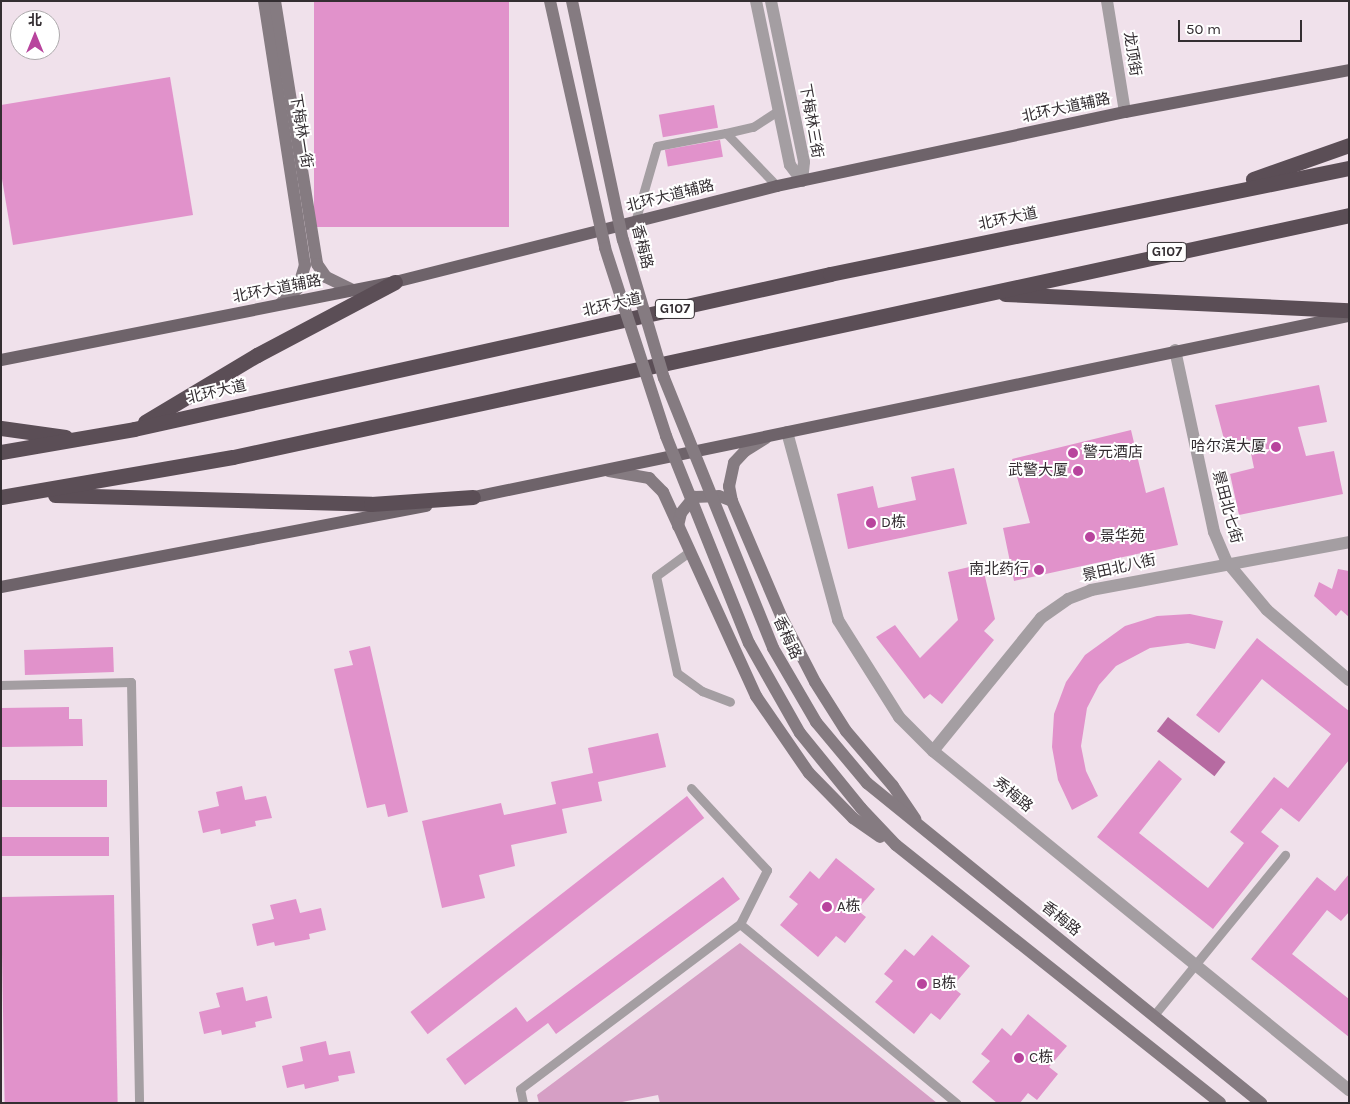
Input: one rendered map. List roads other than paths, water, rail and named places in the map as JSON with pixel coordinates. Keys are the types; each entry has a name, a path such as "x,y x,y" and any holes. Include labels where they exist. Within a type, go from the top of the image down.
{"highway":[{"path":"1209,195 1349,145"},
{"name":"北环大道","path":"1,452 134,429 830,274 1209,195 1349,168"},
{"name":"G107","path":"9,496 234,457 1349,214"},
{"path":"134,429 257,354 394,282"},
{"path":"986,293 1349,310"},
{"path":"1,428 79,439"},
{"path":"9,496 371,504 473,497"}],"main road":[{"name":"下梅林一街","path":"264,1 311,265"},
{"name":"下梅林一街","path":"275,1 311,265"},
{"path":"550,1 605,248 660,420 743,629 769,684 800,733 861,808 896,845"},
{"name":"香梅路","path":"572,1 620,231 656,352 691,450 769,639 816,722 867,784 1261,1103"},
{"name":"北环大道辅路","path":"1,360 394,282 777,186 1125,112 1349,70"},
{"path":"280,304 298,288 311,265 331,281 353,290"},
{"path":"1,587 473,497 772,436 1175,350 1349,316"},
{"path":"772,436 751,446 734,463 729,486 732,502 781,616 815,682 846,731 906,802 919,826"},
{"path":"602,471 635,474 656,483 678,526 756,696 790,748 854,818 896,845 1219,1103"},
{"path":"678,526 681,514 694,497 719,496 732,502"}],"street":[{"name":"下梅林三街","path":"756,1 790,165 802,182"},
{"name":"下梅林三街","path":"771,1 804,162 802,182"},
{"name":"龙顶街","path":"1107,1 1125,112"},
{"name":"景田北七街","path":"1175,350 1214,532 1227,562 1267,610 1349,680"},
{"name":"秀梅路","path":"787,432 838,620 894,710 933,751 1349,1090"},
{"name":"景田北八街","path":"933,751 1041,618 1058,604 1091,590 1227,562 1349,542"}],"lane":[{"path":"635,222 657,146 753,127 779,110"},
{"path":"726,133 777,186"},
{"path":"689,552 656,576 677,673 702,691 730,702"},
{"path":"1,685 130,682 139,1103"},
{"path":"523,1103 520,1089 740,924 767,870 692,788"},
{"path":"1154,1015 1196,967 1285,855"},
{"path":"740,924 956,1103"}],"place":[{"name":"哈尔滨大厦","path":"1276,447"},
{"name":"警元酒店","path":"1073,453"},
{"name":"武警大厦","path":"1078,471"},
{"name":"D栋","path":"871,523"},
{"name":"景华苑","path":"1090,537"},
{"name":"南北药行","path":"1039,570"},
{"name":"A栋","path":"827,907"},
{"name":"B栋","path":"922,984"},
{"name":"C栋","path":"1019,1058"}]}
